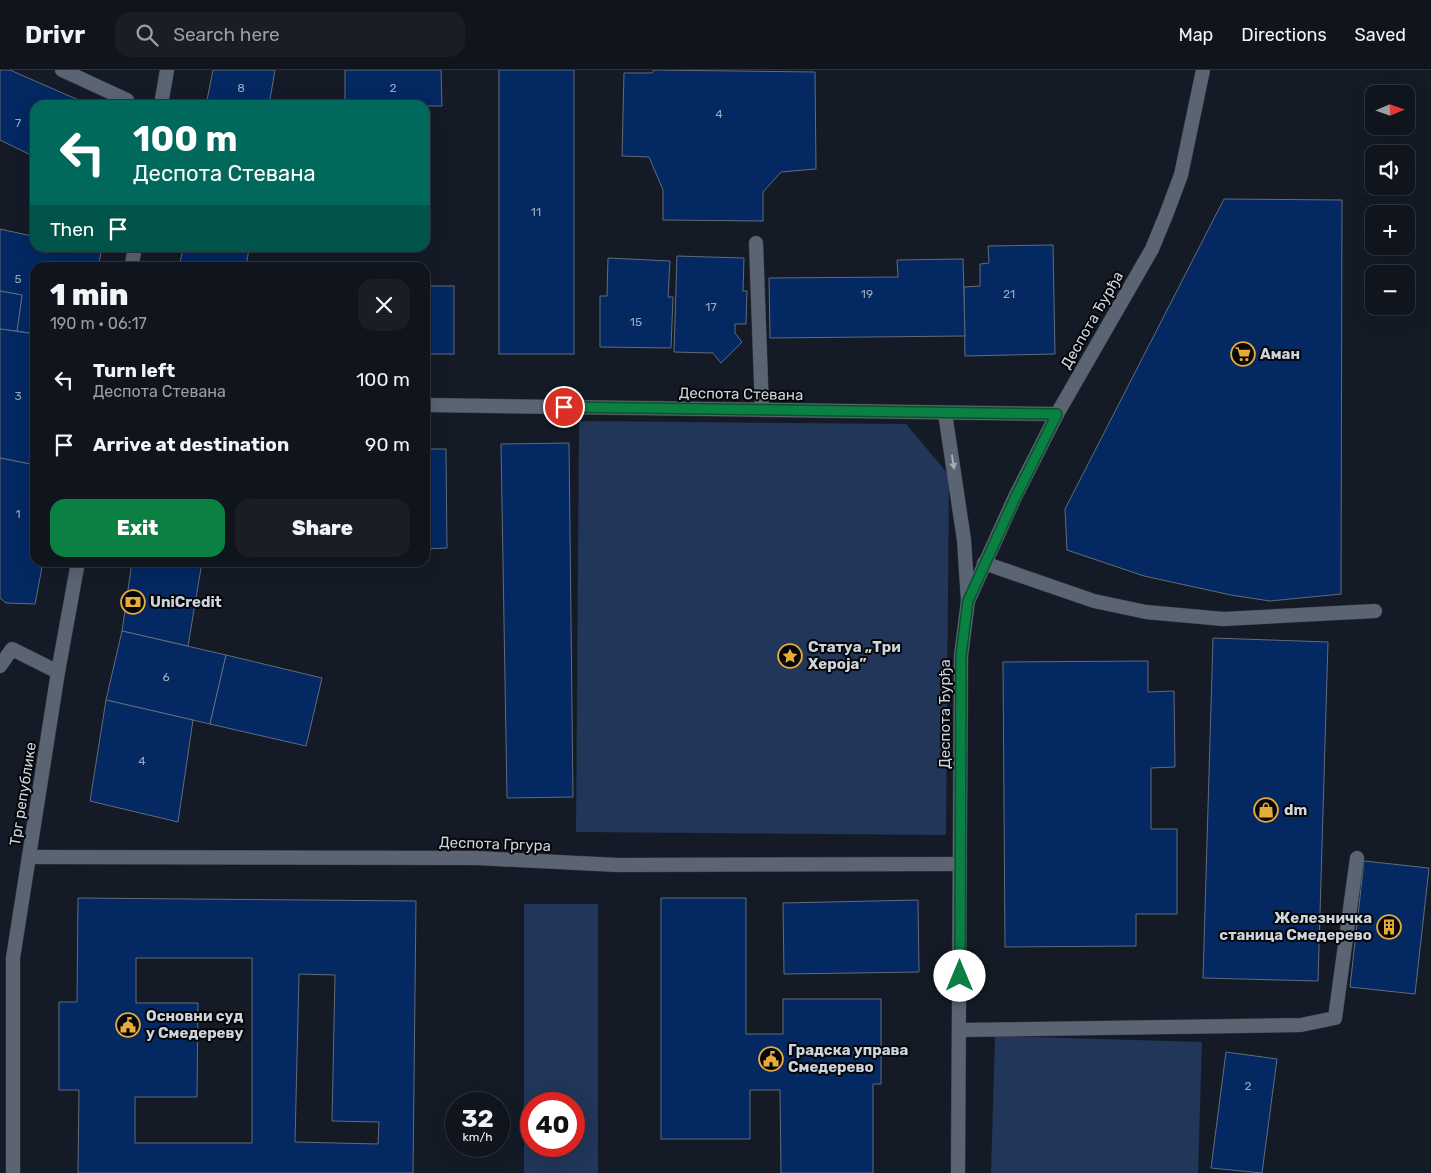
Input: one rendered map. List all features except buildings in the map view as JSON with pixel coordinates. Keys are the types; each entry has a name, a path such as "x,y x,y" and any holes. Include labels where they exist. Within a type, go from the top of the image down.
{"street":[{"path":"62,70 127,100"},
{"path":"162,100 167,70"},
{"name":"Деспота Ђурђа","path":"958,1173 961,656 968,601 984,563 1057,414 1152,249 1182,175 1203,70"},
{"path":"756,243 762,410"},
{"name":"Деспота Стевана","path":"430,405 1057,414"},
{"path":"946,413 964,540 968,601"},
{"path":"984,563 1094,601 1146,612 1223,619 1375,611"},
{"name":"Трг републике","path":"13,1173 14,958 58,672 77,567"},
{"path":"0,666 12,649 58,672"},
{"name":"Деспота Гргура","path":"29,857 477,858 617,864 960,864"},
{"path":"960,1030 1301,1025 1335,1018 1356,858"}],"shaded area":[{"path":"579,421 906,424 949,475 946,835 576,832"},
{"path":"524,904 598,904 598,1173 524,1173 524,1157 585,1157 585,1092 524,1092"},
{"path":"995,1036 1202,1042 1198,1173 991,1173"}],"place":[{"name":"Аман","path":"1243,354"},
{"name":"UniCredit","path":"133,602"},
{"name":"Статуа „Три Хероја”","path":"790,656"},
{"name":"dm","path":"1266,810"},
{"name":"Железничка станица Смедерево","path":"1389,927"},
{"name":"Основни суд у Смедереву","path":"128,1025"},
{"name":"Градска управа Смедерево","path":"771,1059"}],"route":[{"path":"564,407 1057,414 984,563 968,601 961,656 960,976"}]}
